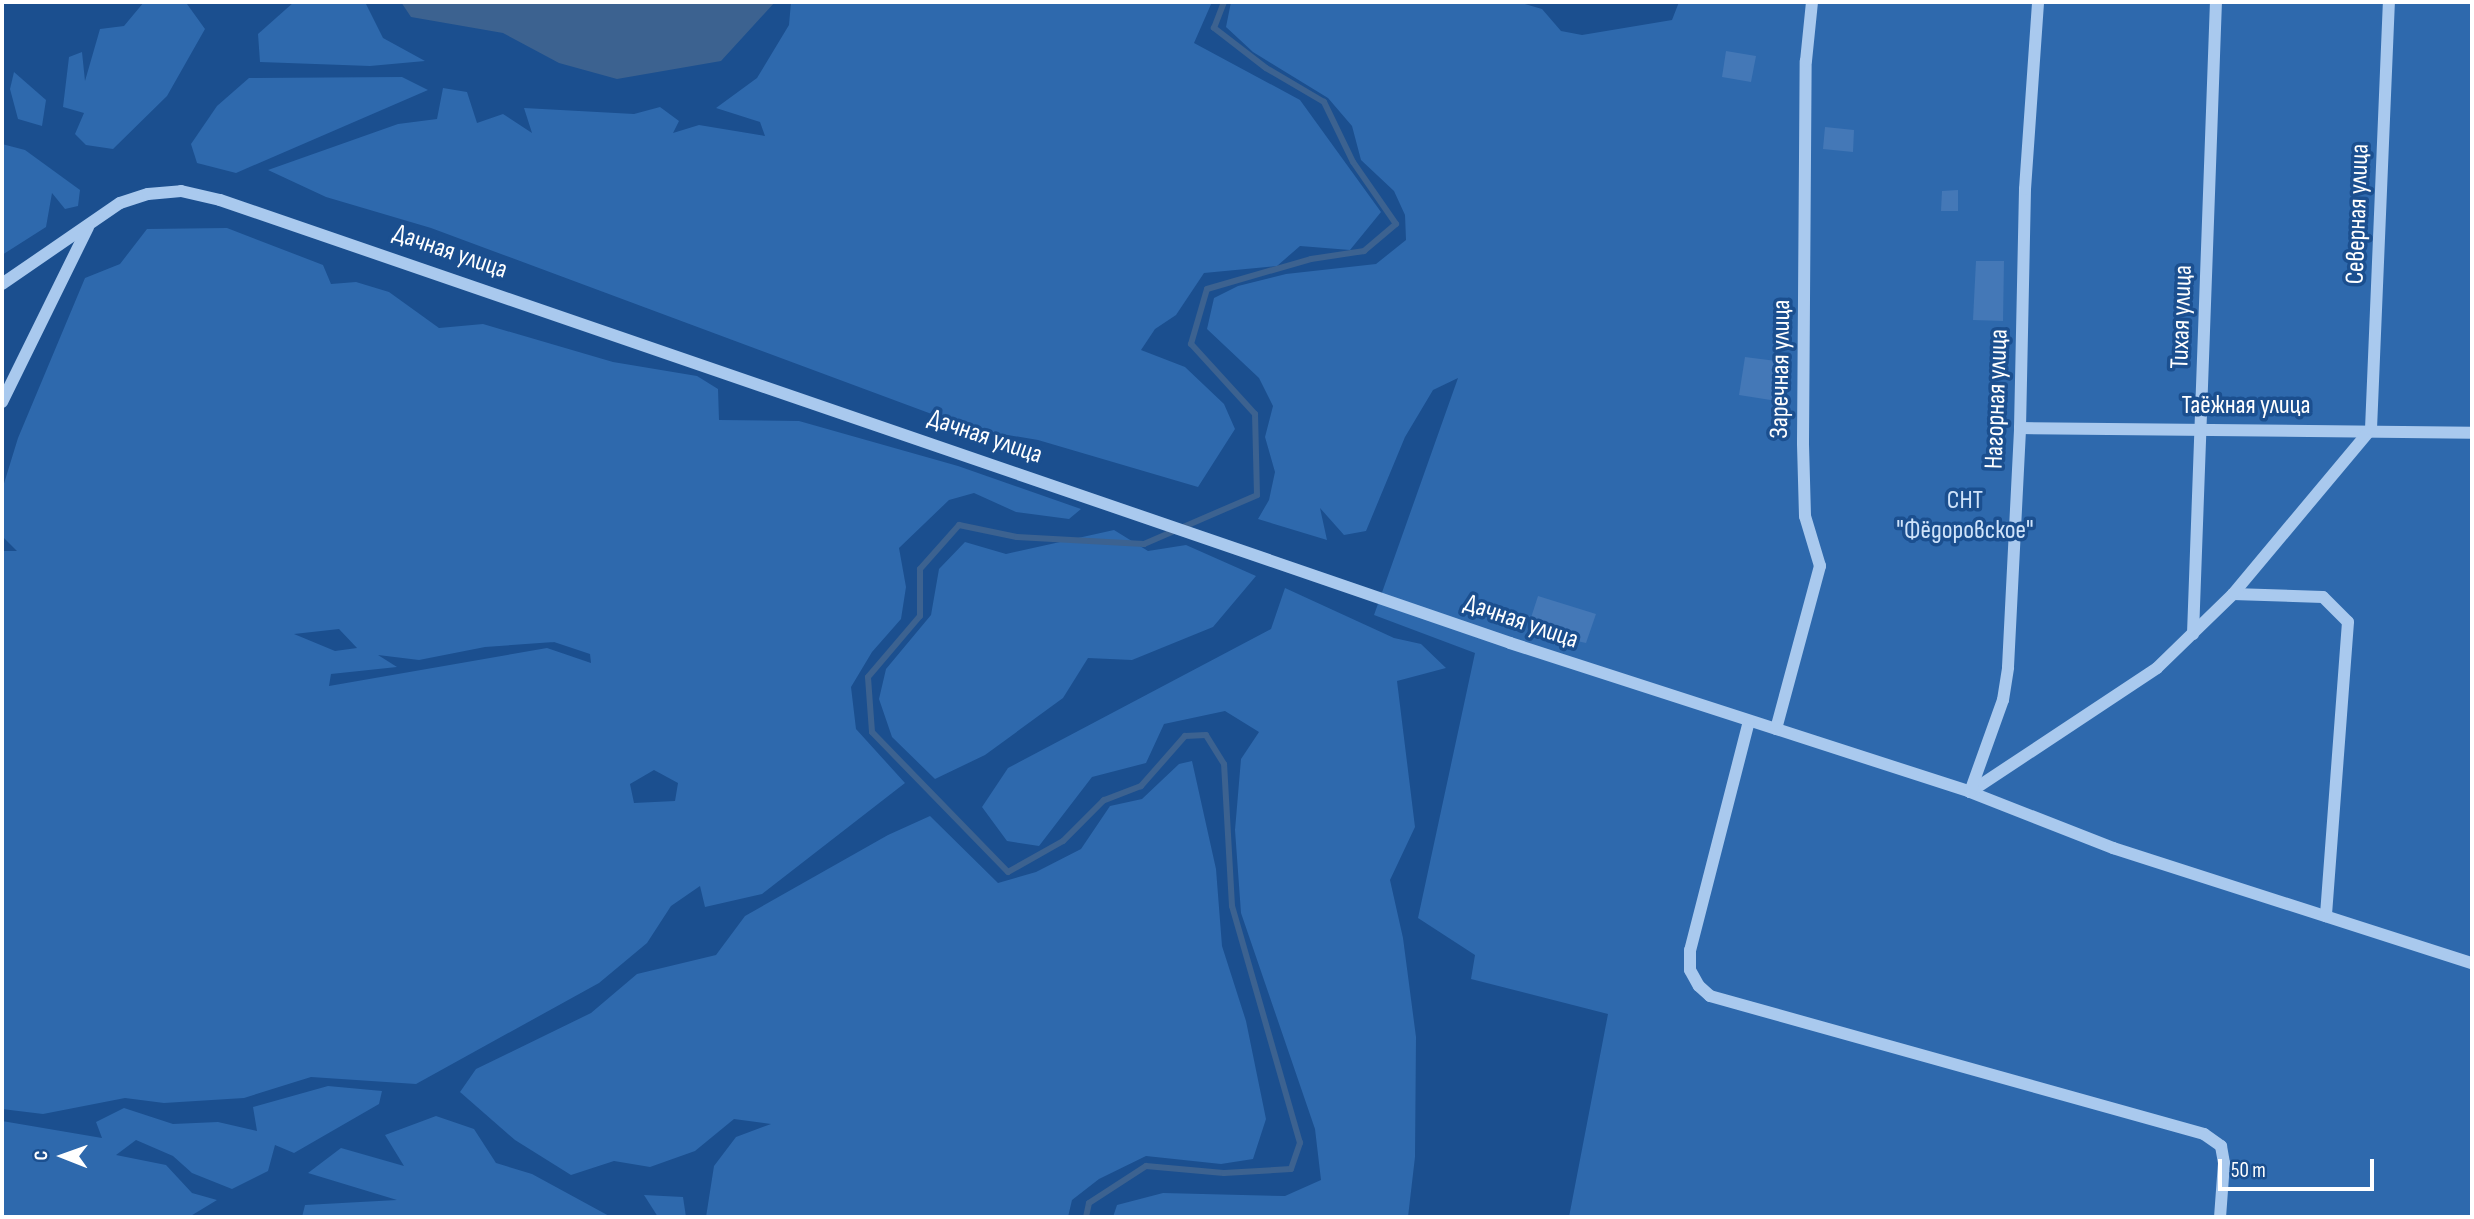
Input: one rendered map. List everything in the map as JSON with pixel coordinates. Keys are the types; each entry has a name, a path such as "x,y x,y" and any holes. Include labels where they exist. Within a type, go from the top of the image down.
{"street":[{"name":"Заречная улица","path":"1776,729 1821,566 1805,516 1802,443 1807,61 1812,2"},
{"name":"Нагорная улица","path":"1970,792 2003,700 2008,667 2020,428 2025,189 2038,2"},
{"name":"Тихая улица","path":"2193,634 2216,2"},
{"name":"Северная улица","path":"2371,429 2389,2"},
{"name":"Дачная улица","path":"2,284 120,203 148,194 181,191 246,208 1749,721 1970,792 2113,848 2472,963"},
{"path":"2,402 89,224"},
{"name":"Таёжная улица","path":"2020,428 2371,429 2472,433"},
{"path":"1970,792 2116,699 2193,634 2233,594 2371,429"},
{"path":"2233,594 2323,597 2348,622 2326,916"},
{"path":"1749,721 1690,950 1690,970 1699,986 1710,996 2204,1134 2221,1146 2224,1164 2220,1217"}],"green space":[{"path":"144,2 220,2 187,4 205,29 167,96 113,149 86,145 75,134 84,113 63,107 69,57 82,52 85,81 100,29 124,26"},
{"path":"294,2 365,2 383,38 425,61 370,66 260,62 258,34"},
{"path":"791,2 1212,2 1194,43 1300,100 1381,212 1350,250 1300,246 1277,266 1204,273 1176,315 1155,329 1141,350 1185,367 1224,404 1235,429 1198,487 1038,440 972,429 431,228 326,197 268,170 398,124 437,119 443,88 467,92 477,123 503,114 532,133 524,108 634,114 660,107 679,121 673,133 699,125 765,136 760,122 716,108 757,78 789,25"},
{"name":"СНТ \"Фёдоровское\"","path":"1231,2 1518,2 1542,9 1561,31 1582,35 1672,20 1679,2 2472,2 2472,1217 1569,1217 1608,1014 1471,979 1475,955 1418,918 1475,653 1374,615 1458,378 1433,390 1405,437 1366,531 1344,535 1320,508 1327,540 1258,519 1269,500 1275,472 1265,437 1273,406 1259,378 1207,329 1214,298 1238,286 1286,274 1376,264 1406,240 1405,215 1394,191 1361,160 1352,126 1328,98 1253,52 1226,27"},
{"path":"14,72 46,100 42,126 18,119 10,89"},
{"path":"402,77 428,90 236,173 197,163 191,144 217,106 249,78"},
{"path":"2,144 25,150 80,190 78,206 65,209 52,193 46,227 2,255"},
{"path":"227,228 323,265 331,284 356,282 389,292 439,328 483,324 613,362 697,376 718,389 719,420 799,421 958,466 1081,509 1069,519 1016,512 974,493 949,500 899,548 906,587 901,619 872,652 851,687 856,729 905,783 762,894 705,907 700,886 671,906 647,943 599,983 416,1084 311,1077 244,1098 164,1103 125,1098 43,1114 2,1109 2,551 17,551 2,536 2,490 18,438 85,278 120,264 147,229","holes":["339,629 357,648 335,651 294,634","554,642 590,654 591,663 547,648 329,686 331,674 397,667 378,655 419,660 485,647","654,770 678,783 675,801 634,803 630,784"]},
{"path":"1114,530 1148,551 1186,545 1256,576 1213,627 1132,660 1088,658 1063,698 985,755 935,779 892,737 879,699 886,669 931,615 939,569 965,542 1006,554"},
{"path":"1285,588 1394,638 1421,644 1446,668 1397,681 1415,827 1390,880 1403,938 1416,1037 1415,1157 1408,1217 1113,1217 1117,1205 1163,1193 1285,1196 1321,1180 1315,1129 1241,913 1235,830 1241,759 1259,732 1225,711 1164,724 1146,763 1092,777 1039,846 1007,841 982,807 1008,768 1271,629"},
{"path":"1192,761 1216,869 1222,946 1246,1021 1266,1119 1253,1159 1221,1164 1146,1156 1099,1179 1072,1200 1068,1217 706,1217 714,1166 736,1137 771,1124 734,1119 695,1151 650,1167 614,1161 571,1175 515,1140 460,1092 476,1069 591,1013 637,974 716,955 745,916 888,835 930,816 998,883 1036,872 1081,849 1110,806 1142,799 1179,764"},
{"path":"328,1086 382,1091 379,1104 294,1153 275,1145 268,1171 232,1189 192,1173 173,1156 136,1140 116,1155 166,1165 192,1193 217,1200 189,1217 2,1217 2,1121 102,1138 96,1122 124,1108 173,1124 218,1122 257,1131 253,1107"},
{"path":"436,1116 474,1129 496,1163 532,1174 611,1217 302,1217 305,1205 397,1200 308,1173 341,1148 404,1166 385,1135"},
{"path":"644,1195 683,1197 686,1217 658,1217"}],"shaded area":[{"path":"401,2 775,2 721,61 617,79 559,63 503,33 411,17"}],"building":[{"path":"1726,51 1756,56 1751,82 1722,77"},
{"path":"1825,127 1854,130 1853,152 1823,149"},
{"path":"1958,190 1958,211 1941,211 1942,191"},
{"path":"1976,261 2004,261 2003,321 1973,320"},
{"path":"1745,357 1783,362 1777,401 1739,395"},
{"path":"1538,596 1596,614 1586,643 1527,630"}],"waterway":[{"path":"1086,1217 1089,1203 1146,1166 1224,1173 1291,1169 1300,1143 1232,906 1224,764 1206,735 1185,736 1141,786 1104,800 1063,841 1008,872 872,732 868,677 920,616 920,569 959,525 1017,537 1144,544 1257,495 1255,414 1191,344 1207,289 1311,259 1364,251 1396,224 1353,162 1324,102 1266,68 1214,28 1224,2"}]}
